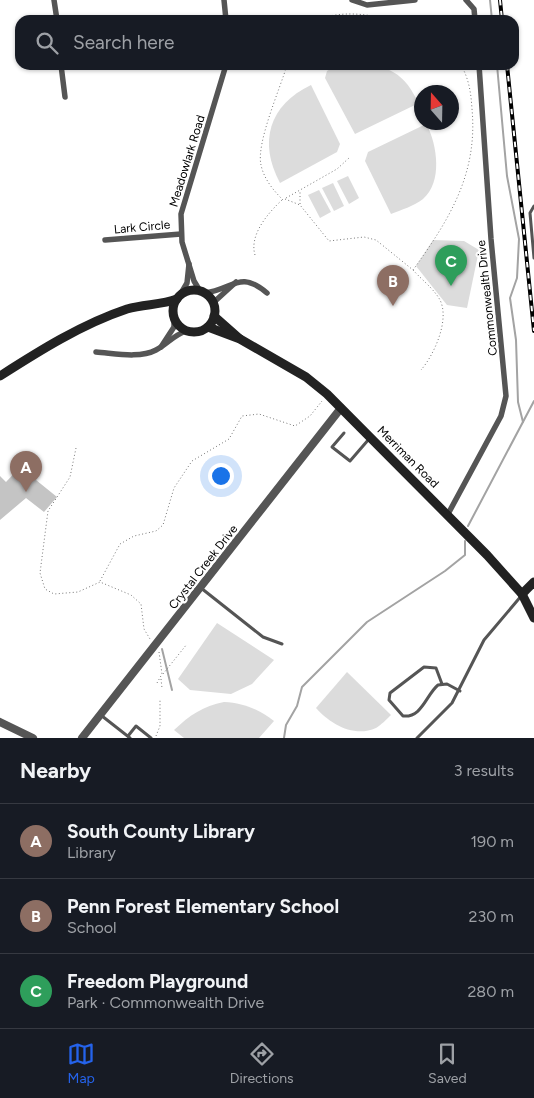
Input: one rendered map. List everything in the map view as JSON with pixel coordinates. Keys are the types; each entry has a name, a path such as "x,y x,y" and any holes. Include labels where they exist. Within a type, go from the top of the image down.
{"main road":[{"path":"0,376 48,346 121,312 146,305 178,297 190,291 202,292 213,303 214,316 208,327 198,332 186,331 164,309 146,305"},
{"path":"174,318 173,307 178,297"},
{"name":"Merriman Road","path":"214,316 240,339"},
{"name":"Merriman Road","path":"208,327 240,339 306,378 327,394 448,514 522,594 534,618"},
{"path":"522,594 534,582"}],"street":[{"path":"54,0 56,15"},
{"path":"224,0 226,15"},
{"path":"352,0 367,5 415,0"},
{"path":"466,0 474,10 474,15"},
{"path":"62,70 65,97"},
{"name":"Meadowlark Road","path":"202,292 189,264 181,234 181,214 224,70"},
{"name":"Commonwealth Drive","path":"448,514 501,416 506,396 491,239 479,70"},
{"name":"Lark Circle","path":"105,240 181,234"},
{"name":"Meadowlark Road","path":"178,297 187,283 189,264"},
{"path":"202,292 236,282 250,281 267,293"},
{"path":"213,303 236,282"},
{"path":"161,347 174,327 174,318"},
{"path":"96,352 140,354 155,351 186,331"},
{"name":"Crystal Creek Drive","path":"82,738 102,715 341,408"},
{"path":"0,722 32,738"}],"lane":[{"path":"534,206 530,213 534,258"},
{"path":"344,433 332,447 350,461 371,437"},
{"path":"201,588 262,637 282,644"},
{"path":"417,738 445,711 460,691 484,640 522,594"},
{"path":"442,684 436,668 424,667 390,693 389,700 403,716 410,716 418,711 435,687 442,684 460,691"},
{"path":"102,715 129,737 136,726 153,738"}],"path":[{"path":"329,15 354,13 364,15"},
{"path":"285,70 260,150 261,165 270,186 284,199 300,205 329,241 364,238 376,240 412,270 438,297 442,310 439,340 432,358 421,370"},
{"path":"412,270 437,236 452,210 473,149 471,96 468,78 464,70"},
{"path":"255,255 253,244 261,226 284,199 337,169 349,158"},
{"path":"300,190 300,205"},
{"path":"76,448 70,477 48,511 40,573 45,589 54,594 78,592 100,582 112,554 120,544 134,536 156,531 162,525 174,488 192,461 229,439 237,421 242,416 259,414 295,426 310,416 327,394"},
{"path":"100,582 131,595 140,602 146,634 159,649 162,674"},
{"path":"157,682 187,644"},
{"path":"160,678 162,688"},
{"path":"153,738 160,726 160,700"}],"shaded area":[{"path":"329,70 388,70 402,78 410,87 414,94 414,105 355,134 325,78"},
{"path":"311,85 340,144 337,152 280,183 273,168 270,153 269,139 272,126 277,114 285,103"},
{"path":"414,130 430,130 435,153 436,173 429,192 423,199 412,206 391,214 365,161 368,152"},
{"path":"348,176 359,198 349,204 337,181"},
{"path":"333,183 344,206 334,211 322,188"},
{"path":"319,190 331,212 320,218 308,195"},
{"path":"433,240 464,241 479,250 467,308 447,305 416,266"},
{"path":"217,623 274,660 252,684 231,694 190,690 178,679"},
{"path":"347,672 391,715 376,728 368,731 359,731 343,728 328,719 316,708"},
{"path":"224,702 250,707 274,721 259,738 184,738 174,730 197,712"}],"building":[{"path":"25,462 38,477 36,480 57,497 44,512 26,498 0,520 0,476 6,482"}],"waterway":[{"path":"490,0 492,15"},
{"path":"497,70 507,176 519,239 517,278 510,298 516,340 518,402 523,422"},
{"path":"468,526 534,401"},
{"path":"284,738 286,725 297,706 302,687 367,622 445,571 465,555 465,541"},
{"path":"162,649 172,690"}],"railway":[{"path":"500,0 502,15"},
{"path":"508,70 534,331"}],"place":[{"name":"Freedom Playground","path":"451,286"},
{"name":"Penn Forest Elementary School","path":"393,306"},
{"name":"South County Library","path":"26,492"}]}
